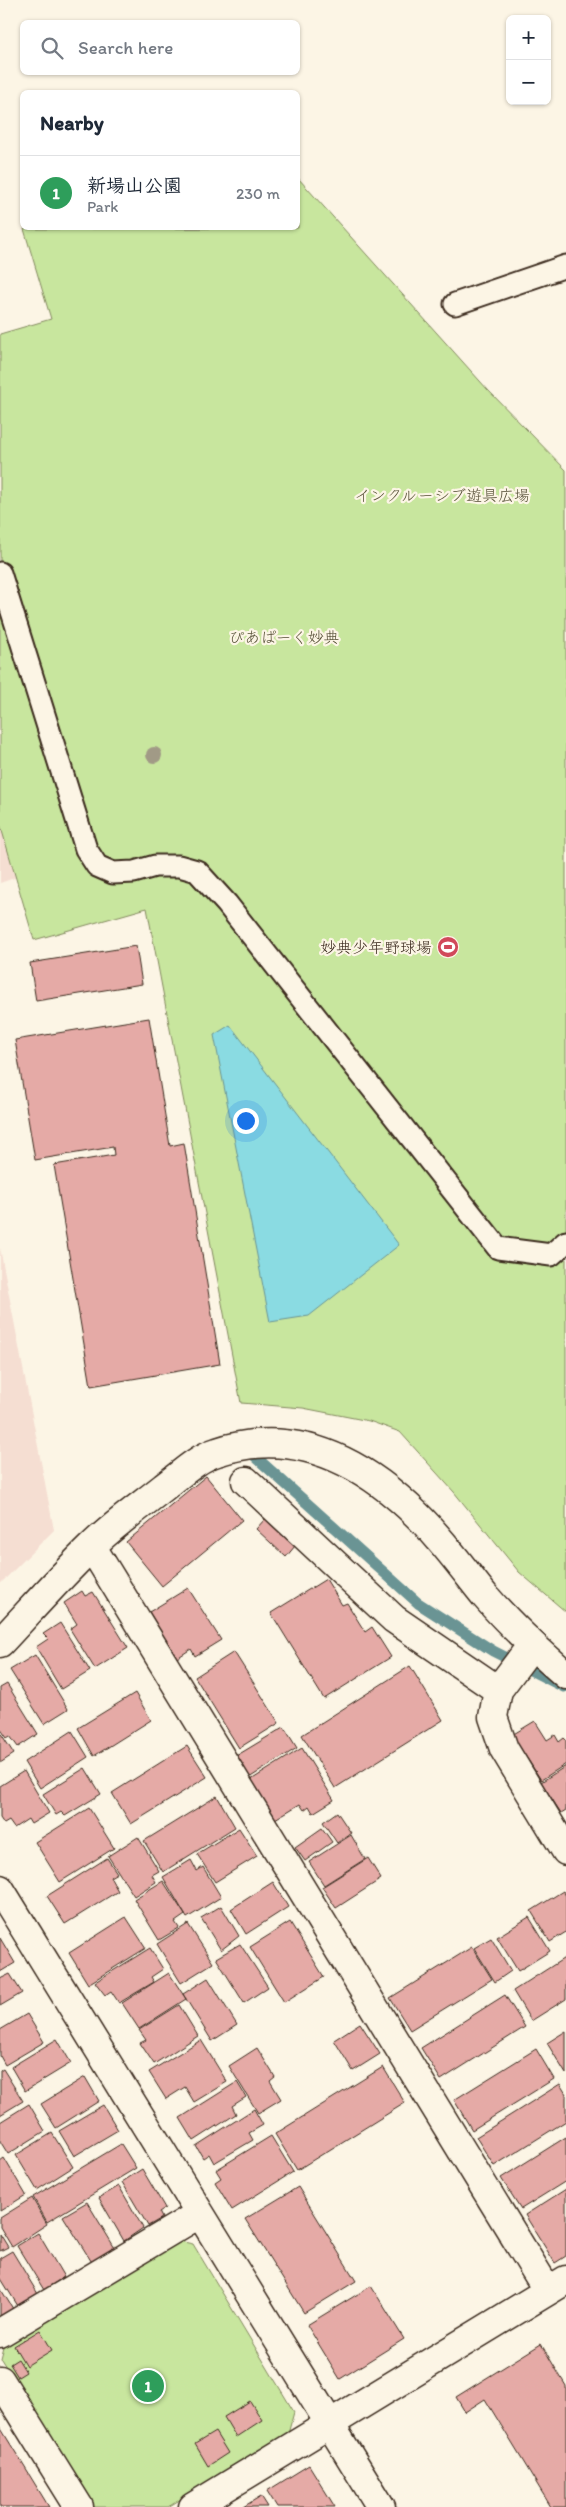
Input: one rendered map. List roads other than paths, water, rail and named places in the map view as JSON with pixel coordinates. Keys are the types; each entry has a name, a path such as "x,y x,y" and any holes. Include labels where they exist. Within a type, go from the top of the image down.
{"street":[{"path":"0,1643 92,1546 196,1462 215,1452 242,1445 267,1443 324,1452 356,1466 386,1485 419,1517 486,1597 531,1646 566,1675"},
{"path":"246,1481 394,1619 498,1690"},
{"path":"92,1546 557,2286 194,2507"},
{"path":"531,1646 498,1690 493,1717 504,1749 566,1851"},
{"path":"0,1889 381,2507"},
{"path":"0,2333 199,2214"},
{"path":"0,2380 79,2507"}],"lane":[{"path":"455,304 566,266"},
{"path":"0,573 86,849 97,866 113,873 134,872 155,866 179,866 197,871 227,904 498,1248 551,1255 566,1242"}],"water":[{"path":"230,1025 399,1245 309,1316 270,1322 214,1035"}],"waterway":[{"path":"248,1450 418,1603 493,1651 564,1687"}],"place":[{"name":"妙典少年野球場","path":"448,947"},
{"name":"新場山公園","path":"148,2386"}],"park label":[{"name":"インクルーシブ遊具広場","path":"442,495"},
{"name":"ぴあぱーく妙典","path":"284,637"}]}
